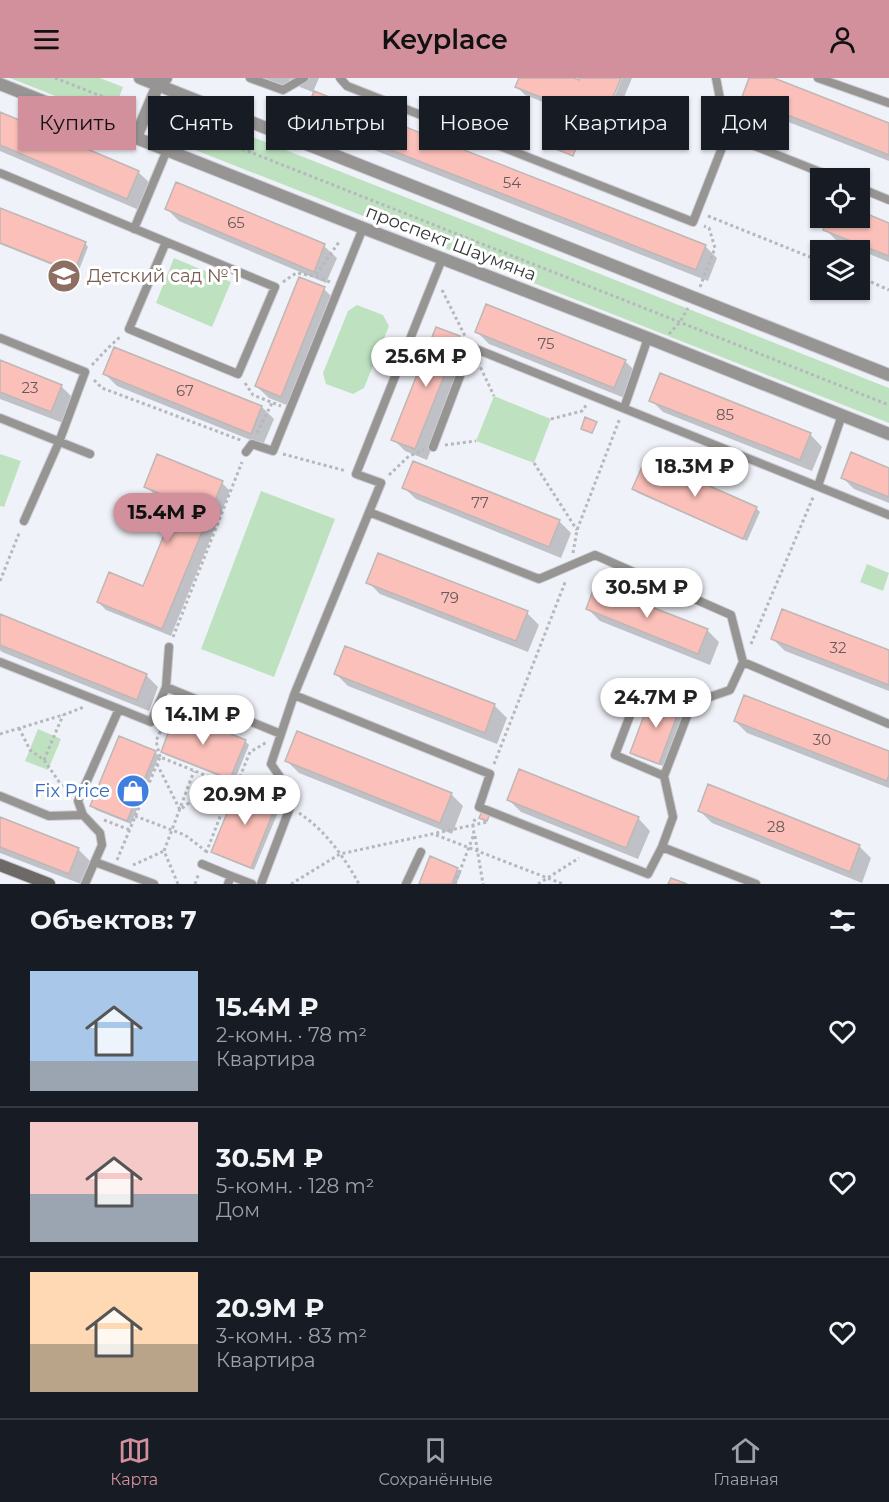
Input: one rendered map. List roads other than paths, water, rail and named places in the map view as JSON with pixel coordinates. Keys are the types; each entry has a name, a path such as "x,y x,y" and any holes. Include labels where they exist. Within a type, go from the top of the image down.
{"main road":[{"path":"0,865 49,884"}],"street":[{"path":"140,78 162,81 889,375"},
{"path":"136,137 162,81"},
{"name":"проспект Шаумяна","path":"0,84 31,96"},
{"name":"проспект Шаумяна","path":"136,137 148,142"},
{"name":"проспект Шаумяна","path":"167,150 889,434"}],"lane":[{"path":"250,78 283,90 304,78"},
{"path":"340,78 347,86 693,222 721,150"},
{"path":"716,78 719,96"},
{"path":"818,78 889,103"},
{"path":"134,229 167,150"},
{"path":"765,150 810,168"},
{"path":"0,173 134,229 166,242 274,287 238,374 129,329 166,242"},
{"path":"870,192 889,200"},
{"path":"246,452 252,444 273,451 363,228"},
{"path":"261,884 294,797 271,764 294,695 381,483 356,474 442,259"},
{"path":"0,338 85,372 59,442 24,521"},
{"path":"624,408 648,338"},
{"path":"433,447 471,347 889,514"},
{"path":"818,486 842,416"},
{"path":"0,418 90,454"},
{"path":"369,512 539,579 595,555 731,615 743,662 730,690 692,703 642,684 615,755 664,776"},
{"path":"0,662 151,722 166,687 169,647"},
{"path":"743,662 889,724"},
{"path":"166,687 281,734"},
{"path":"294,695 490,774 479,807 648,874 662,847 673,817 664,776 692,703"},
{"path":"85,884 102,845 100,833 82,815 78,801 119,709"},
{"path":"0,796 49,816 82,815"},
{"path":"662,847 756,884"},
{"path":"406,884 421,852"},
{"path":"95,862 154,884"},
{"path":"202,864 230,880 252,884"}],"place":[{"name":"Детский сад № 1","path":"64,276"},
{"name":"Fix Price","path":"133,791"}]}
